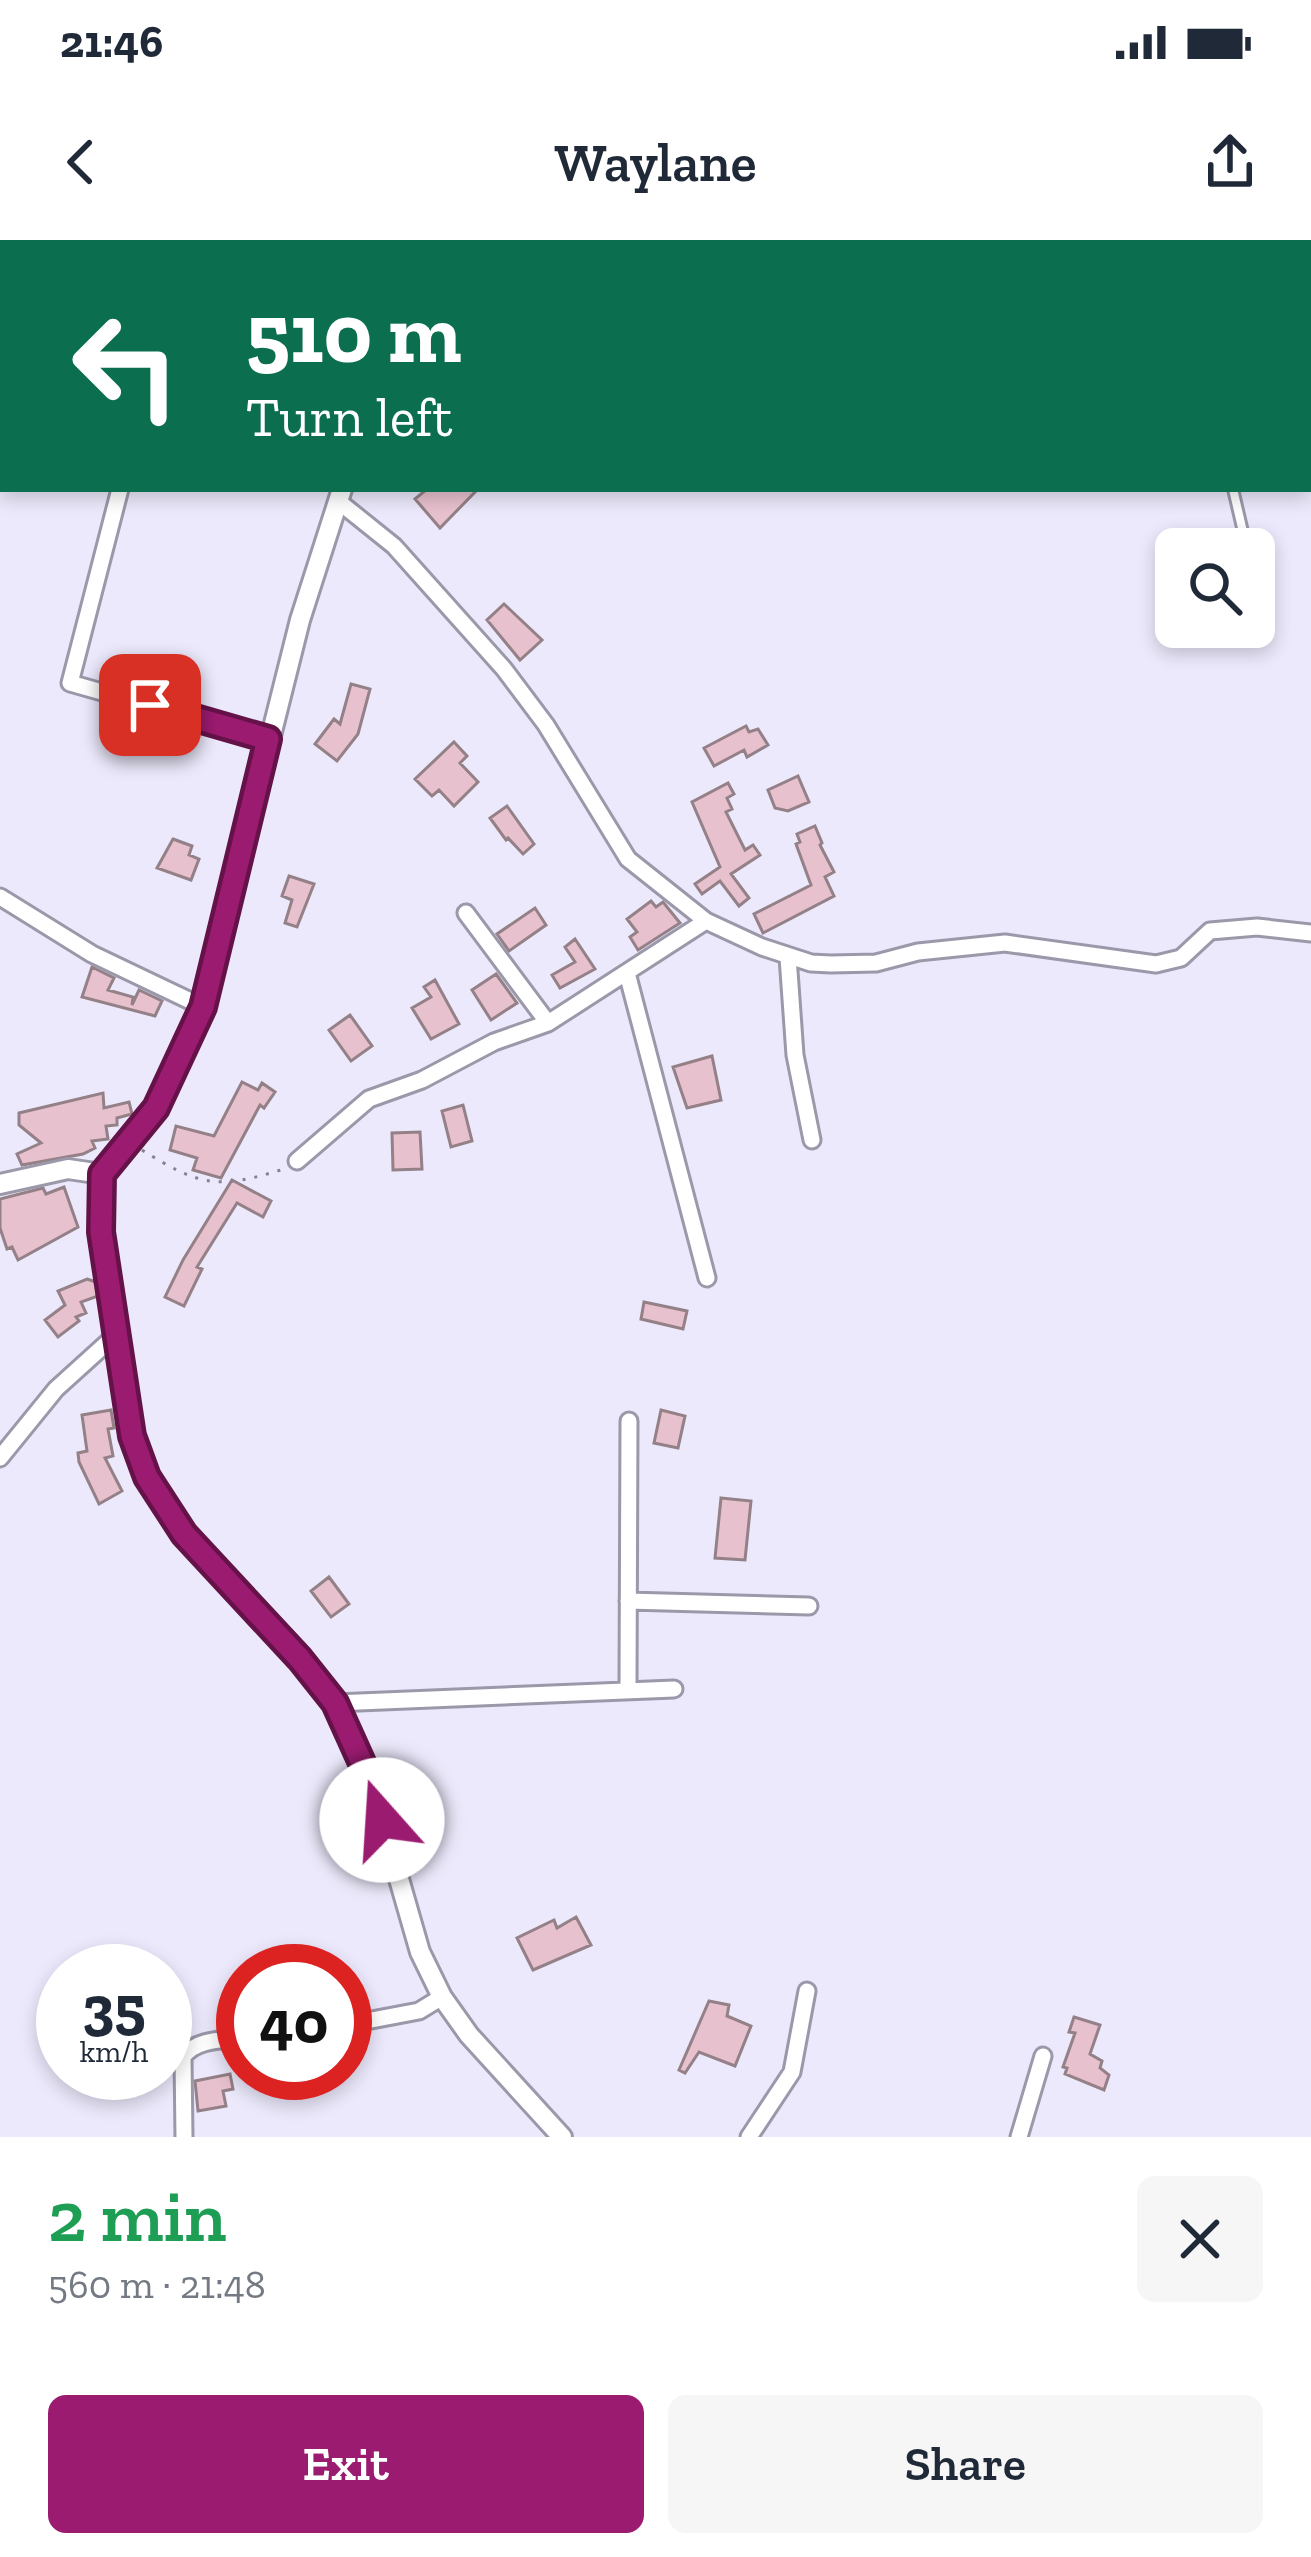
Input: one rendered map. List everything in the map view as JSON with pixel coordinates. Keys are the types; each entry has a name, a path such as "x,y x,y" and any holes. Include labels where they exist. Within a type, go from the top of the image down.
{"street":[{"path":"119,492 70,683 268,739"},
{"path":"562,2137 469,2035 442,1997 420,1952 372,1785 335,1703 184,1534 147,1477 132,1436 101,1232 102,1174 156,1108 203,1007 268,739 340,495 394,546 504,669 546,725 628,859 706,921 811,964 876,963 918,952 1005,943 1156,964 1181,958 1210,931 1257,927 1311,933"},
{"path":"0,897 92,954 203,1007"},
{"path":"466,913 548,1023"},
{"path":"297,1161 369,1099 422,1080 494,1042 548,1023 706,921"},
{"path":"788,957 795,1055 812,1140"},
{"path":"627,973 707,1278"},
{"path":"0,1184 68,1169 102,1174"},
{"path":"0,1458 56,1389 119,1332"},
{"path":"628,1420 628,1689"},
{"path":"628,1601 809,1606"},
{"path":"335,1703 674,1689"},
{"path":"748,2137 792,2072 807,1991"},
{"path":"372,2020 419,2011 442,1997"},
{"path":"184,2137 183,2057 188,2049 216,2041"},
{"path":"1018,2137 1043,2056"}],"lane":[{"path":"1234,492 1242,528"}],"path":[{"path":"130,1143 186,1177 207,1184 281,1171 297,1161"}],"building":[{"path":"423,492 475,492 440,528 415,499"},
{"path":"504,604 542,640 520,660 487,620"},
{"path":"351,684 370,689 358,734 337,761 315,744 334,719 340,724"},
{"path":"746,726 749,732 758,729 768,745 747,757 744,750 714,766 704,748"},
{"path":"454,742 467,756 460,763 478,782 454,806 439,790 432,796 415,779"},
{"path":"798,776 809,802 788,811 775,808 768,790"},
{"path":"728,783 734,794 727,798 732,809 726,812 745,850 753,845 760,855 731,874 749,898 739,906 720,881 702,894 695,884 720,867 692,802"},
{"path":"507,806 534,844 523,854 490,818"},
{"path":"815,826 834,872 825,877 834,896 763,933 754,914 811,885 796,844 800,842 797,834"},
{"path":"173,839 192,846 189,855 199,859 191,880 157,868"},
{"path":"289,876 314,884 297,927 285,923 292,900 282,896"},
{"path":"651,901 656,907 663,902 680,923 638,950 630,937 637,932 627,919"},
{"path":"535,908 546,925 509,951 497,934"},
{"path":"575,939 595,969 560,988 552,975 575,962 565,947"},
{"path":"92,967 114,978 108,990 133,997 132,1005 139,990 162,1001 155,1016 82,997"},
{"path":"496,974 517,1003 491,1020 472,990"},
{"path":"435,980 459,1024 431,1039 412,1008 431,997 424,987"},
{"path":"350,1015 372,1046 351,1061 329,1030"},
{"path":"712,1056 721,1100 687,1108 673,1067"},
{"path":"242,1082 258,1090 262,1083 275,1092 264,1108 260,1105 221,1178 193,1170 197,1158 170,1150 176,1126 214,1136"},
{"path":"103,1093 104,1108 129,1102 132,1114 117,1118 117,1125 106,1126 108,1139 92,1141 95,1148 83,1154 22,1165 17,1154 41,1143 19,1125 19,1113"},
{"path":"463,1105 472,1141 451,1147 442,1111"},
{"path":"420,1132 422,1169 393,1170 392,1133"},
{"path":"232,1180 271,1201 263,1217 237,1203 197,1267 202,1269 184,1306 165,1297"},
{"path":"64,1187 78,1227 18,1260 12,1247 7,1249 0,1228 0,1199"},
{"path":"87,1279 96,1282 98,1296 81,1302 86,1313 58,1337 45,1320 65,1305 58,1291"},
{"path":"644,1302 687,1311 683,1329 641,1319"},
{"path":"111,1410 114,1428 108,1429 113,1456 105,1458 122,1491 99,1504 79,1462 78,1453 87,1451 82,1415"},
{"path":"661,1410 685,1416 678,1448 654,1443"},
{"path":"721,1498 751,1501 745,1560 715,1558"},
{"path":"329,1577 349,1604 331,1617 311,1591"},
{"path":"576,1917 591,1945 533,1970 517,1938 554,1920 557,1928"},
{"path":"709,2001 729,2005 727,2016 751,2026 735,2066 699,2052 685,2073 679,2070"},
{"path":"1074,2017 1100,2025 1090,2054 1102,2061 1100,2068 1109,2075 1104,2090 1065,2074"},
{"path":"216,2077 216,2100 225,2100 226,2106 198,2111 195,2081"}],"route":[{"path":"150,705 268,739 203,1007 156,1108 102,1174 101,1232 132,1436 147,1477 184,1534 335,1703 372,1785 382,1820"}]}
